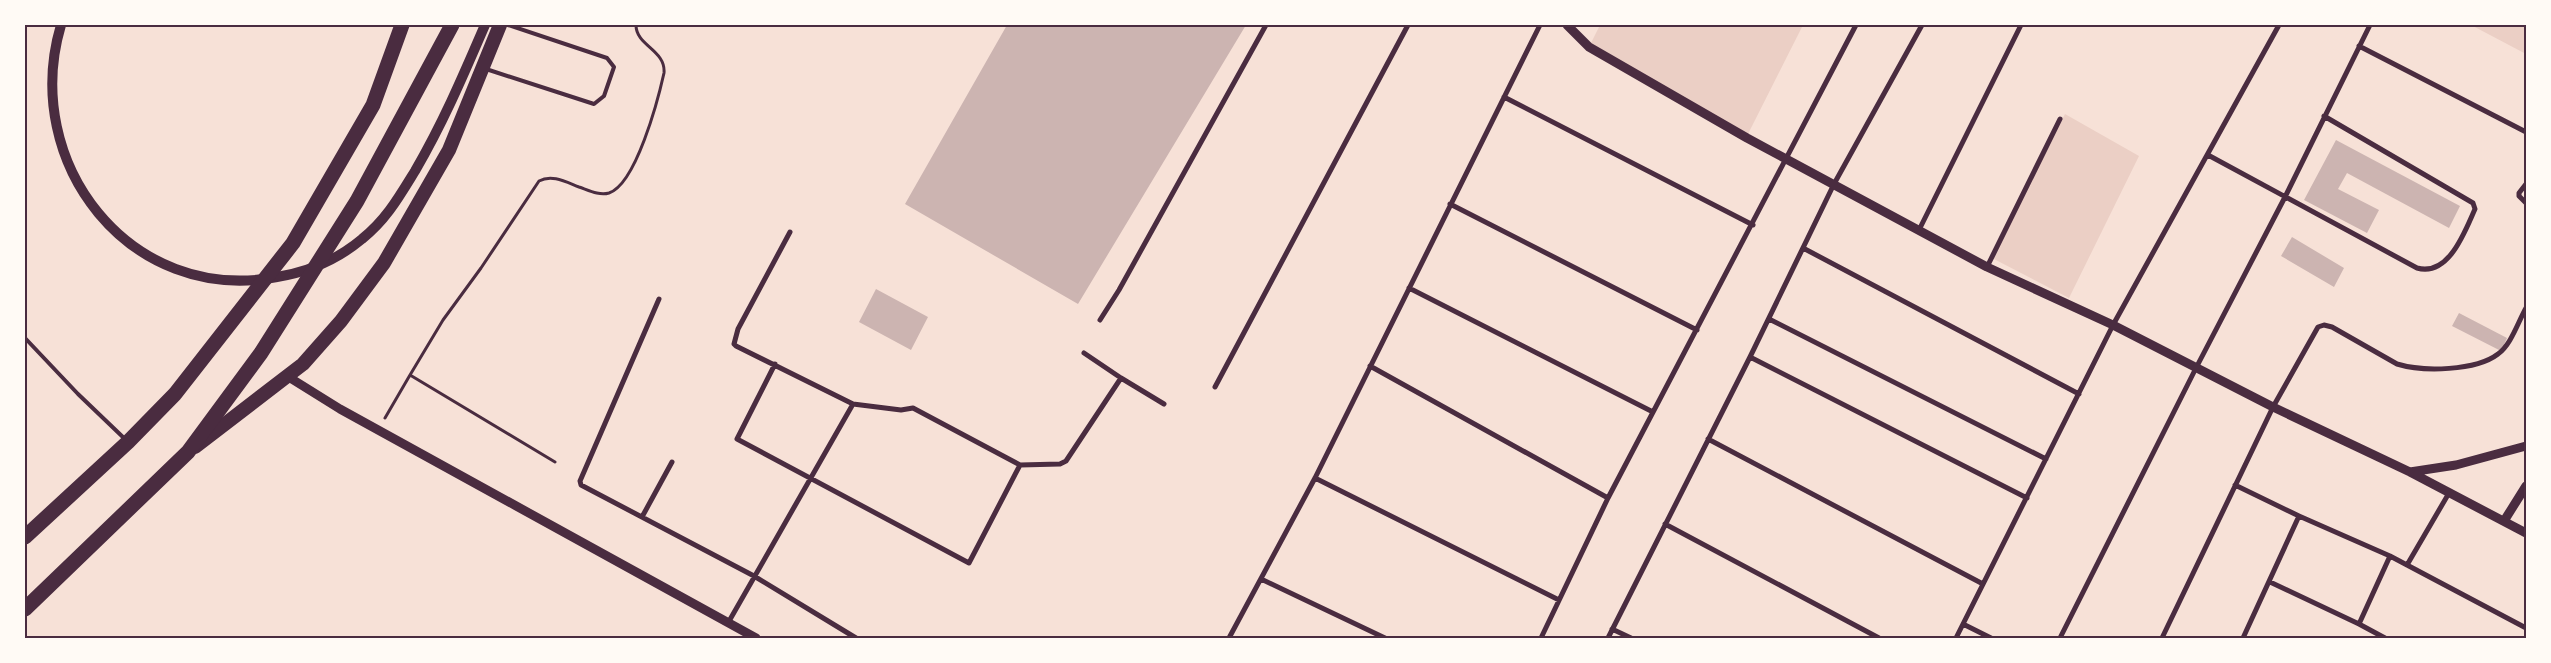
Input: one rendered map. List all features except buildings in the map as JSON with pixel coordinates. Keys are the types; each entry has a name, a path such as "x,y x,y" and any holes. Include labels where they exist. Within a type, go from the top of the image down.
{"highway":[{"path":"25,537 128,442 175,394 293,243 374,105 402,25"},
{"path":"188,452 261,353 357,201 403,119 452,25"},
{"path":"25,609 188,452 303,364 341,321 384,263 449,150 500,25"}],"main road":[{"path":"61,25 53,61 53,106 62,150 86,197 111,227 148,256 168,267 191,275 239,281 263,280 310,268 346,251 377,226 391,211 442,123 485,25"}],"street":[{"path":"1100,320 1119,290 1266,25"},
{"path":"1215,387 1408,25"},
{"path":"1230,638 1315,478 1540,25"},
{"path":"1567,25 1589,47 1788,160 1988,267 2113,325 2273,408 2410,472 2526,532"},
{"path":"1541,638 1608,498 1788,160 1856,25"},
{"path":"1608,638 1769,319 1834,184 1922,25"},
{"path":"1919,230 2021,25"},
{"path":"1956,638 2113,325 2279,25"},
{"path":"2060,638 2196,368 2285,197 2370,25"},
{"path":"2359,46 2526,132"},
{"path":"1504,97 1753,225"},
{"path":"2208,155 2425,270 2449,257 2459,246 2475,209 2473,203 2324,116"},
{"path":"1988,267 2060,119"},
{"path":"2526,184 2519,193 2519,196 2526,203"},
{"path":"1450,204 1697,330"},
{"path":"790,232 734,339 736,346 853,404 901,410 913,408 1020,465 1060,464 1066,461 1121,378"},
{"path":"1803,248 2079,394"},
{"path":"1409,288 1654,412"},
{"path":"659,299 580,481 582,486 754,576 856,638"},
{"path":"2162,638 2273,408 2318,327 2324,325 2332,327 2397,364 2407,367 2419,369 2464,367 2498,354 2526,308"},
{"path":"1769,319 2046,459"},
{"path":"1084,352 1121,378 1164,404"},
{"path":"1750,357 2027,498"},
{"path":"775,364 736,439 969,563 1020,465"},
{"path":"1370,366 1608,498"},
{"path":"287,376 378,430 756,638"},
{"path":"728,623 853,404"},
{"path":"1708,439 1983,584"},
{"path":"2410,472 2456,465 2526,446"},
{"path":"642,517 672,462"},
{"path":"1315,478 1559,600"},
{"path":"2235,485 2407,564 2526,628"},
{"path":"2504,521 2526,486"},
{"path":"2407,564 2449,493"},
{"path":"2242,638 2270,582 2299,516"},
{"path":"1665,524 1879,638"},
{"path":"2359,624 2390,556"},
{"path":"1261,579 1385,638"},
{"path":"2270,582 2385,638"},
{"path":"1963,624 1991,638"},
{"path":"1612,628 1631,638"}],"lane":[{"path":"483,68 594,104 604,96 614,67 607,58 508,25"},
{"path":"25,338 78,394 128,442"}],"path":[{"path":"378,430 443,320 481,268 539,181 553,178 602,194 612,192 624,181 636,158 664,73 664,62 639,36 636,25"},
{"path":"410,375 555,462"}],"shaded area":[{"path":"1600,25 1803,25 1747,136 1590,45"},
{"path":"2471,25 2526,25 2526,54"},
{"path":"2065,114 2139,156 2069,298 1992,258"}]}
